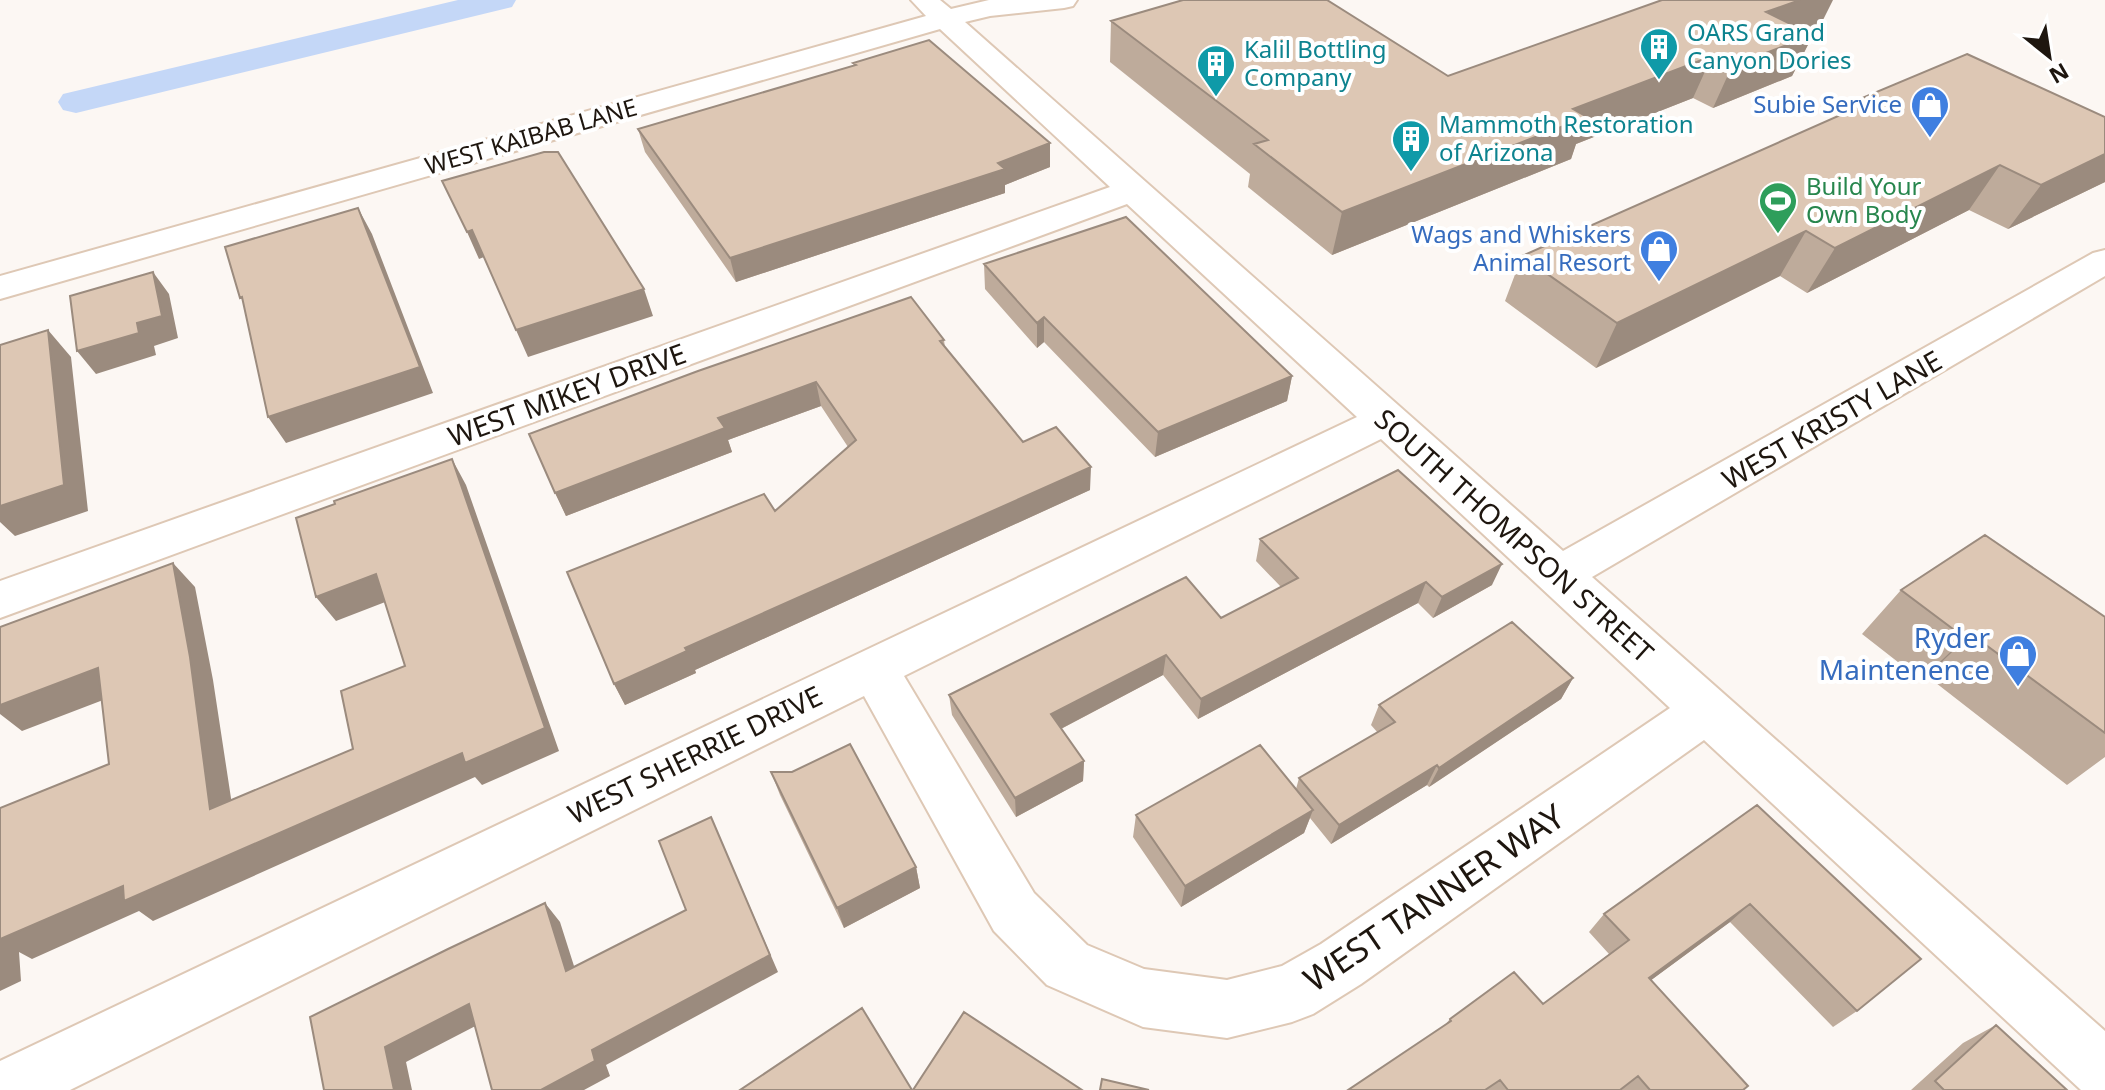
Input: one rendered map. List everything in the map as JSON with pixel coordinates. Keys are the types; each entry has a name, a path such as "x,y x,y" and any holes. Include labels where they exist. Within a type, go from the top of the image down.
{"street":[{"name":"WEST KAIBAB LANE","path":"0,288 934,10 1064,0"},
{"name":"SOUTH THOMPSON STREET","path":"934,10 2105,1071"},
{"name":"WEST MIKEY DRIVE","path":"0,600 1134,190"},
{"name":"WEST KRISTY LANE","path":"1557,576 2105,261"},
{"name":"WEST SHERRIE DRIVE","path":"5,1090 1385,420"},
{"name":"WEST TANNER WAY","path":"874,669 1014,912 1067,965 1143,998 1227,1009 1292,993 1341,964 1706,711"}],"building":[{"path":"1183,0 1327,0 1448,76 1662,0 1800,0 1766,12 1813,35 1732,66 1712,56 1573,109 1587,117 1342,212 1254,144 1268,140 1111,21"},
{"path":"929,40 1050,143 998,163 1005,169 730,258 638,129 856,65 853,63"},
{"path":"1967,54 2105,117 2105,154 2041,185 2000,165 1835,248 1806,231 1617,323 1522,256 1870,102 1862,98"},
{"path":"544,152 558,152 644,289 516,330 472,230 467,232 442,181"},
{"path":"358,208 420,367 268,417 242,297 225,247"},
{"path":"1126,217 1292,376 1158,432 1044,317 1037,323 984,264"},
{"path":"153,272 162,316 137,323 139,333 77,351 70,296"},
{"path":"911,297 944,340 940,341 1023,442 1056,427 1091,467 685,648 687,651 614,684 567,572 764,494 775,511 856,440 816,382 718,418 725,428 555,493 529,434"},
{"path":"48,330 64,485 0,506 0,345"},
{"path":"452,459 545,728 465,763 462,753 124,901 123,886 0,939 0,808 109,764 98,668 0,705 0,627 173,563 190,657 210,809 353,749 341,691 405,666 376,574 316,597 296,518 335,504 334,501"},
{"path":"1398,470 1502,564 1442,597 1426,582 1201,699 1166,655 1051,714 1084,761 1015,798 949,695 1186,577 1221,618 1298,578 1260,539"},
{"path":"1985,535 2105,617 2105,733 1971,634 1965,638 1901,590"},
{"path":"1512,622 1573,678 1439,768 1437,765 1339,825 1299,778 1395,722 1379,705"},
{"path":"850,744 916,867 837,908 771,772 792,772"},
{"path":"1260,745 1313,810 1185,886 1136,815"},
{"path":"1757,805 1921,959 1857,1011 1750,904 1649,978 1748,1086 1743,1090 1650,1090 1638,1076 1620,1090 1508,1090 1500,1080 1485,1090 1348,1090 1451,1021 1514,972 1543,1004 1629,940 1604,914"},
{"path":"711,817 770,955 592,1050 595,1061 541,1090 492,1090 469,1004 385,1047 394,1090 324,1090 310,1017 545,903 566,971 686,910 659,841"},
{"path":"862,1008 912,1090 740,1090"},
{"path":"964,1012 1082,1090 913,1090"},
{"path":"1996,1025 2067,1090 1944,1090 1935,1081"},
{"path":"1102,1079 1149,1090 1100,1090"}],"waterway":[{"path":"76,102 500,0"}],"place":[{"name":"OARS Grand Canyon Dories","path":"1659,81"},
{"name":"Kalil Bottling Company","path":"1216,98"},
{"name":"Subie Service","path":"1930,139"},
{"name":"Mammoth Restoration of Arizona","path":"1411,173"},
{"name":"Build Your Own Body","path":"1778,235"},
{"name":"Wags and Whiskers Animal Resort","path":"1659,283"},
{"name":"Ryder Maintenence","path":"2018,688"}]}
